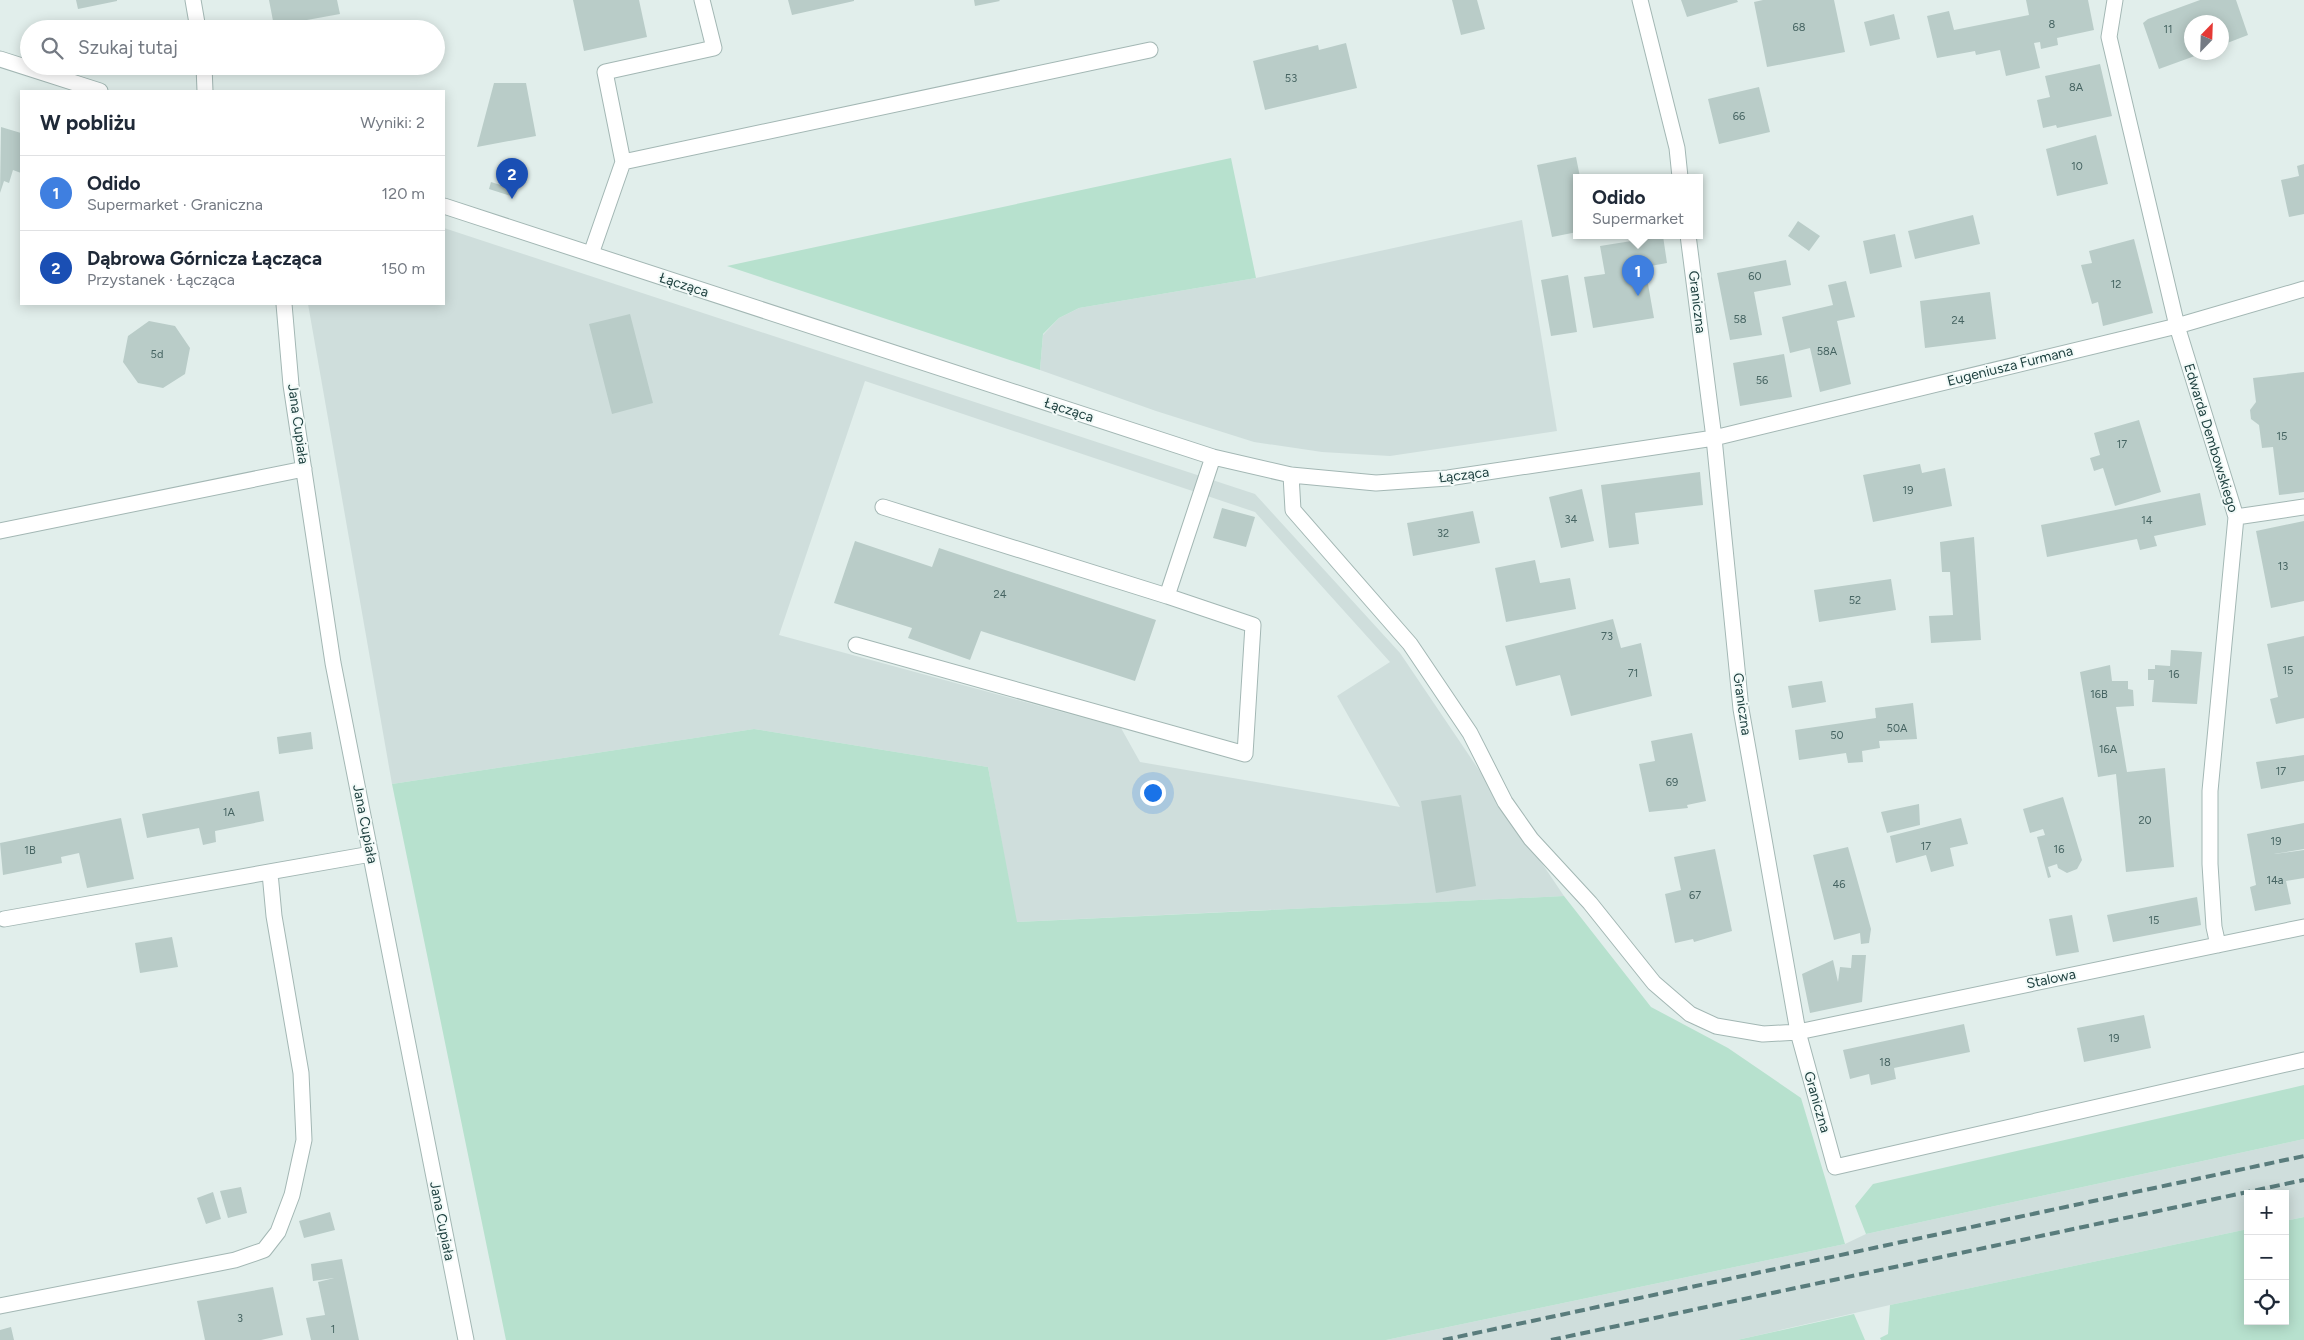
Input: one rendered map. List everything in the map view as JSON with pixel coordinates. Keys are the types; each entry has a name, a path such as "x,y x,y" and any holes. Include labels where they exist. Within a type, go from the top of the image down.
{"street":[{"path":"193,0 196,20"},
{"path":"591,254 623,162 606,72 714,48 702,0"},
{"path":"1640,0 1677,148 1680,174"},
{"name":"Edwarda Dembowskiego","path":"2115,0 2110,38 2177,326 2236,517 2210,792 2210,873 2214,927 2218,944"},
{"path":"623,162 1150,50"},
{"path":"0,59 20,65"},
{"path":"50,75 97,90"},
{"path":"204,75 205,90"},
{"name":"Łącząca","path":"445,206 1213,457 1291,476 1376,483 1448,478 1714,438"},
{"name":"Graniczna","path":"1689,239 1714,438 1742,709 1798,1032 1835,1167 2304,1060"},
{"name":"Eugeniusza Furmana","path":"1714,438 2177,326 2304,289"},
{"name":"Jana Cupiała","path":"284,305 292,385 333,663 466,1340"},
{"path":"1167,596 1213,457"},
{"path":"0,531 304,469"},
{"name":"Stalowa","path":"1291,476 1293,510 1410,644 1470,733 1505,802 1531,839 1590,903 1654,983 1690,1014 1716,1026 1763,1034 1798,1032 2304,927"},
{"path":"856,644 1245,754 1253,625 883,506"},
{"path":"2236,517 2304,507"},
{"path":"4,919 371,854"},
{"path":"0,1306 235,1260 264,1250 278,1232 299,1173 305,1123 301,1073 274,916 270,873"}],"shaded area":[{"path":"1522,220 1557,431 1390,456 1322,452 1254,442 1156,411 1040,370 1043,335 1059,318 1079,308 1256,278"},
{"path":"445,228 1255,494 1400,653 1564,896 1016,922 988,767 754,729 392,784 308,305 445,305","holes":["865,381 1255,512 1390,662 1337,696 1400,807 1140,762 1121,728 779,635"]},
{"path":"2304,1139 2304,1217 2289,1220 2289,1190 2244,1190 2244,1230 1890,1305 1737,1340 1386,1340 1845,1244 1866,1234"}],"green space":[{"path":"1231,158 1256,278 1079,308 1059,318 1043,334 1040,370 727,266"},
{"path":"754,729 988,767 1017,922 1564,896 1651,1007 1728,1048 1801,1098 1845,1244 1386,1340 506,1340 392,784"},
{"path":"2304,1085 2304,1139 1866,1234 1855,1206 1873,1184"},
{"path":"2304,1217 2304,1340 1881,1340 1880,1338 1888,1334 1890,1305 2244,1230 2244,1325 2289,1325 2289,1220"},
{"path":"1854,1314 1865,1340 1737,1340"}],"building":[{"path":"76,0 117,0 117,1 78,9"},
{"path":"269,0 337,0 340,14 307,20 273,20"},
{"path":"573,0 639,0 647,37 584,51"},
{"path":"788,0 854,0 854,1 792,15"},
{"path":"974,0 999,0 1000,1 975,6"},
{"path":"1452,0 1477,0 1485,29 1461,35"},
{"path":"1681,0 1737,0 1738,2 1687,17"},
{"path":"1763,0 1834,0 1845,52 1767,67 1754,2"},
{"path":"2026,0 2088,0 2094,30 2057,38 2058,45 2041,49 2040,42 2034,43 2040,68 2006,76 2000,50 1976,55 1975,51 1937,58 1927,16 1949,11 1954,30 2029,15"},
{"path":"2200,0 2236,0 2248,35 2229,42 2229,15 2184,15 2184,60 2159,69 2143,23 2148,19"},
{"path":"1894,14 1900,39 1870,46 1864,22"},
{"path":"1346,43 1357,88 1265,110 1253,61 1318,45 1319,50"},
{"path":"2100,64 2112,116 2057,128 2056,125 2043,128 2037,100 2050,97 2045,76"},
{"path":"494,83 526,83 536,136 477,147"},
{"path":"1759,87 1770,132 1719,144 1708,99"},
{"path":"1,127 20,133 20,173 13,170 9,183 4,181 0,193"},
{"path":"2096,135 2108,184 2057,196 2046,149"},
{"path":"1576,157 1579,174 1573,174 1573,233 1552,237 1537,165"},
{"path":"2304,164 2304,214 2289,217 2281,180 2299,176 2297,166"},
{"path":"491,182 513,189 511,196 489,189"},
{"path":"1973,215 1980,244 1915,259 1908,231"},
{"path":"1798,221 1820,236 1809,251 1788,236"},
{"path":"1895,234 1902,267 1870,274 1863,241"},
{"path":"1644,239 1663,239 1667,263 1645,267 1654,318 1593,328 1584,277 1605,274 1600,246"},
{"path":"2134,239 2153,313 2103,326 2098,302 2092,304 2081,265 2092,263 2089,251"},
{"path":"1786,260 1791,285 1754,292 1762,335 1730,340 1717,273"},
{"path":"1568,275 1577,332 1551,336 1541,280"},
{"path":"1846,281 1855,317 1837,321 1851,384 1820,392 1810,348 1790,353 1782,317 1833,305 1828,285"},
{"path":"1990,292 1996,339 1925,348 1920,301"},
{"path":"630,314 653,403 612,414 589,324"},
{"path":"149,321 175,326 190,348 185,374 163,388 138,383 123,362 128,336"},
{"path":"1784,354 1792,397 1740,406 1733,363"},
{"path":"2304,372 2304,492 2279,495 2273,447 2262,448 2259,425 2251,419 2250,410 2256,402 2253,378"},
{"path":"2139,420 2161,492 2115,506 2103,468 2094,471 2090,458 2100,455 2094,433"},
{"path":"1920,464 1922,473 1945,468 1952,506 1873,522 1863,475"},
{"path":"1700,472 1703,505 1635,513 1639,544 1609,548 1601,485"},
{"path":"1582,489 1594,541 1561,548 1549,497"},
{"path":"2200,493 2206,525 2154,536 2157,546 2140,550 2137,539 2047,557 2041,525"},
{"path":"1222,508 1255,517 1246,547 1213,538"},
{"path":"1473,511 1480,543 1413,556 1407,523"},
{"path":"2304,521 2304,601 2271,608 2256,531"},
{"path":"1974,537 1981,640 1931,643 1929,616 1953,615 1950,572 1942,572 1940,542"},
{"path":"855,541 932,567 939,548 1156,620 1135,681 981,631 970,660 908,638 912,628 834,603"},
{"path":"1535,560 1540,583 1570,578 1576,609 1506,622 1495,568"},
{"path":"1891,579 1896,610 1819,622 1814,590"},
{"path":"1613,619 1621,648 1641,643 1652,696 1571,716 1560,675 1516,686 1505,646"},
{"path":"2304,636 2304,718 2276,724 2270,699 2278,697 2267,644"},
{"path":"2171,650 2202,652 2197,704 2152,702 2154,680 2148,680 2148,669 2155,669 2155,665 2170,666"},
{"path":"2110,665 2112,681 2128,681 2128,689 2133,690 2134,706 2116,707 2127,772 2165,768 2174,867 2126,872 2116,774 2098,777 2080,672"},
{"path":"1822,681 1826,702 1792,708 1788,686"},
{"path":"1913,703 1917,739 1879,741 1880,748 1862,751 1863,762 1848,763 1846,753 1799,760 1795,730 1876,718 1875,708"},
{"path":"311,732 313,749 279,754 277,737"},
{"path":"1692,733 1706,801 1687,805 1688,808 1649,812 1639,764 1655,761 1651,741"},
{"path":"2304,755 2304,781 2261,789 2256,762"},
{"path":"259,791 264,821 215,831 216,842 203,845 199,828 147,838 142,814"},
{"path":"1461,795 1476,886 1436,893 1421,801"},
{"path":"2063,797 2082,860 2077,869 2067,873 2058,868 2057,864 2048,867 2051,877 2048,878 2037,837 2045,835 2043,829 2030,833 2023,809"},
{"path":"1919,804 1920,825 1887,833 1881,812"},
{"path":"121,818 134,879 87,888 79,853 61,857 62,863 3,875 0,843"},
{"path":"1961,818 1968,844 1950,848 1954,866 1931,872 1926,855 1896,863 1890,836"},
{"path":"2304,823 2304,849 2274,854 2304,850 2304,878 2286,881 2291,904 2255,911 2250,887 2256,885 2247,834"},
{"path":"1848,847 1871,929 1869,943 1861,944 1860,933 1834,940 1813,855"},
{"path":"1715,849 1732,931 1694,942 1693,939 1675,943 1665,894 1681,890 1674,857"},
{"path":"2197,897 2201,925 2113,942 2107,915"},
{"path":"2072,915 2079,952 2056,956 2049,919"},
{"path":"172,937 178,967 140,973 135,943"},
{"path":"1852,955 1866,955 1862,1002 1810,1013 1802,974 1833,960 1838,982 1840,967 1851,968"},
{"path":"2144,1015 2151,1048 2084,1062 2077,1028"},
{"path":"1964,1024 1970,1052 1894,1068 1896,1079 1871,1085 1869,1074 1850,1079 1843,1050"},
{"path":"241,1187 247,1213 228,1218 220,1191"},
{"path":"213,1192 221,1219 206,1224 197,1198"},
{"path":"330,1212 335,1230 304,1238 299,1221"},
{"path":"342,1259 359,1340 311,1340 306,1318 325,1315 318,1282 334,1278 313,1281 311,1264"},
{"path":"273,1287 283,1335 261,1340 205,1340 197,1301"},
{"path":"11,1327 14,1340 0,1340 0,1330"}],"railway":[{"path":"1443,1340 2304,1156"},
{"path":"1551,1340 2304,1180"}],"place":[{"name":"Dąbrowa Górnicza Łącząca","path":"512,199"},
{"name":"Odido","path":"1638,296"}]}
